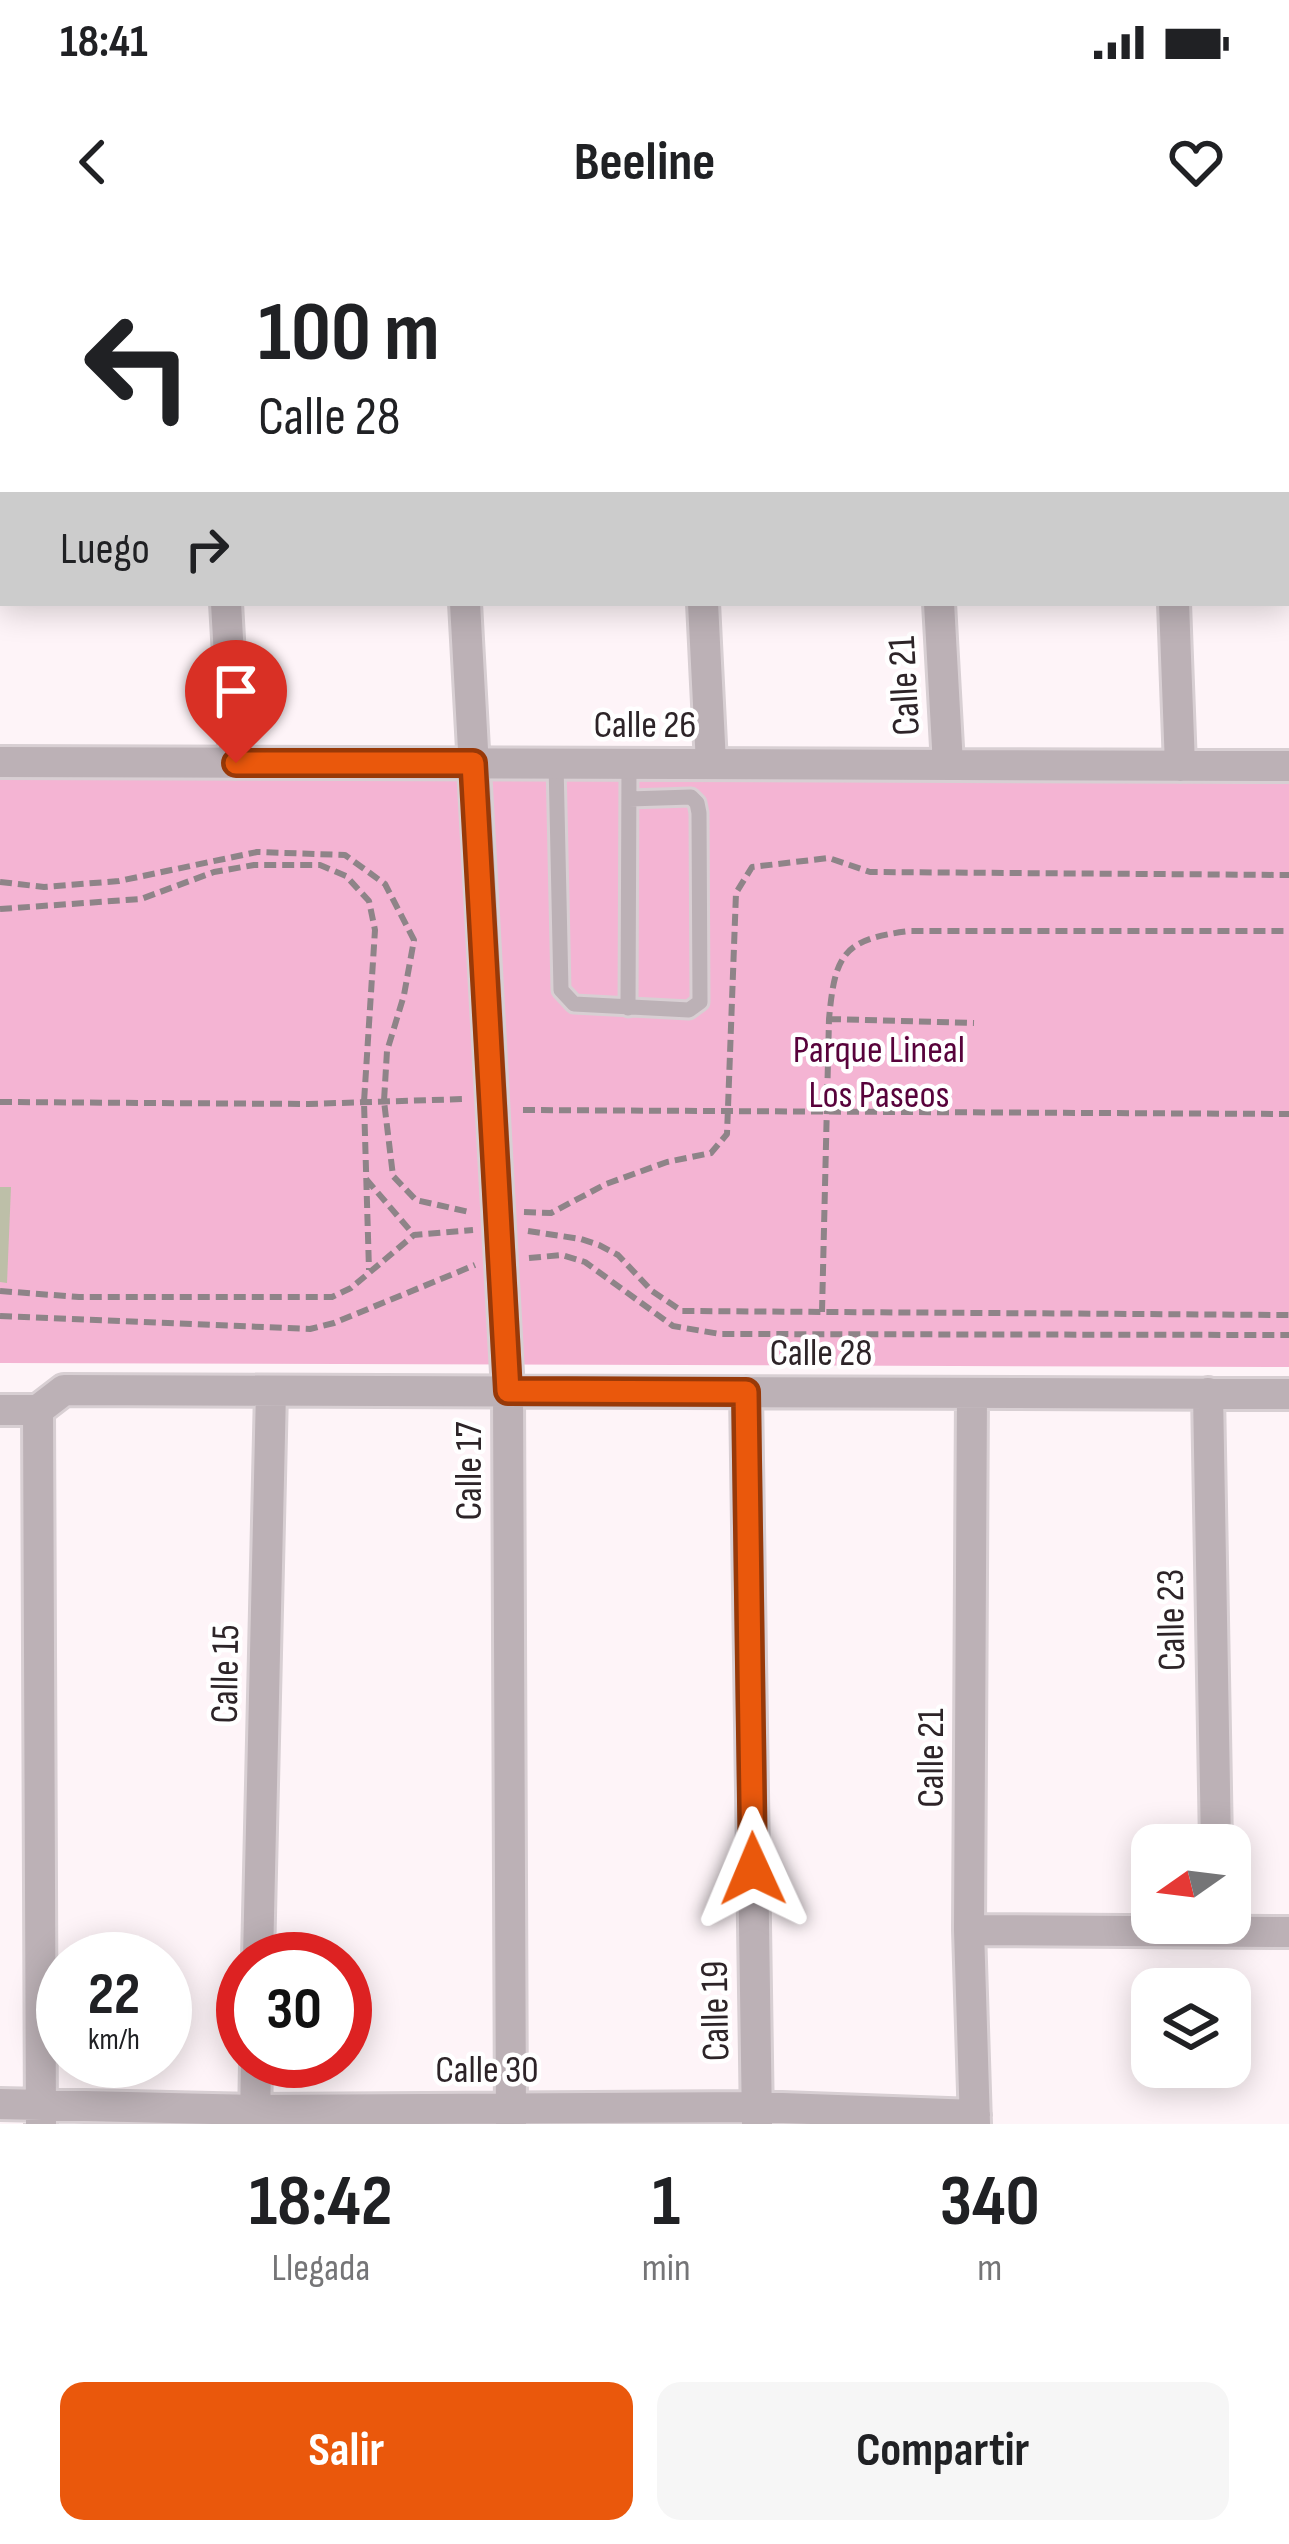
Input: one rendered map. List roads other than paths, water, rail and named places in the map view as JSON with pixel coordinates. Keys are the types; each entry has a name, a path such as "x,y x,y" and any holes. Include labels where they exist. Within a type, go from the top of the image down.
{"street":[{"path":"226,606 236,763"},
{"name":"Calle 17","path":"465,606 508,1391 511,2117"},
{"path":"703,606 711,764"},
{"name":"Calle 21","path":"939,606 948,765"},
{"path":"1174,606 1180,766"},
{"name":"Calle 26","path":"0,762 1289,766"},
{"name":"Calle 28","path":"0,1410 38,1410 64,1390 1289,1394"},
{"name":"Calle 15","path":"259,1932 272,1391"},
{"name":"Calle 19","path":"746,1392 757,2116"},
{"name":"Calle 21","path":"973,1393 969,1930 975,2119"},
{"name":"Calle 23","path":"1208,1393 1216,1824"},
{"path":"38,1410 41,2114"},
{"path":"969,1930 1131,1929"},
{"path":"1251,1930 1289,1932"},
{"name":"Calle 30","path":"0,2104 41,2114 975,2119"}],"lane":[{"path":"556,764 561,990 574,1004 689,1010 700,1002 697,803 691,797 629,799"},
{"path":"628,1008 629,764"}],"park label":[{"name":"Parque Lineal Los Paseos","path":"879,1072"}]}
